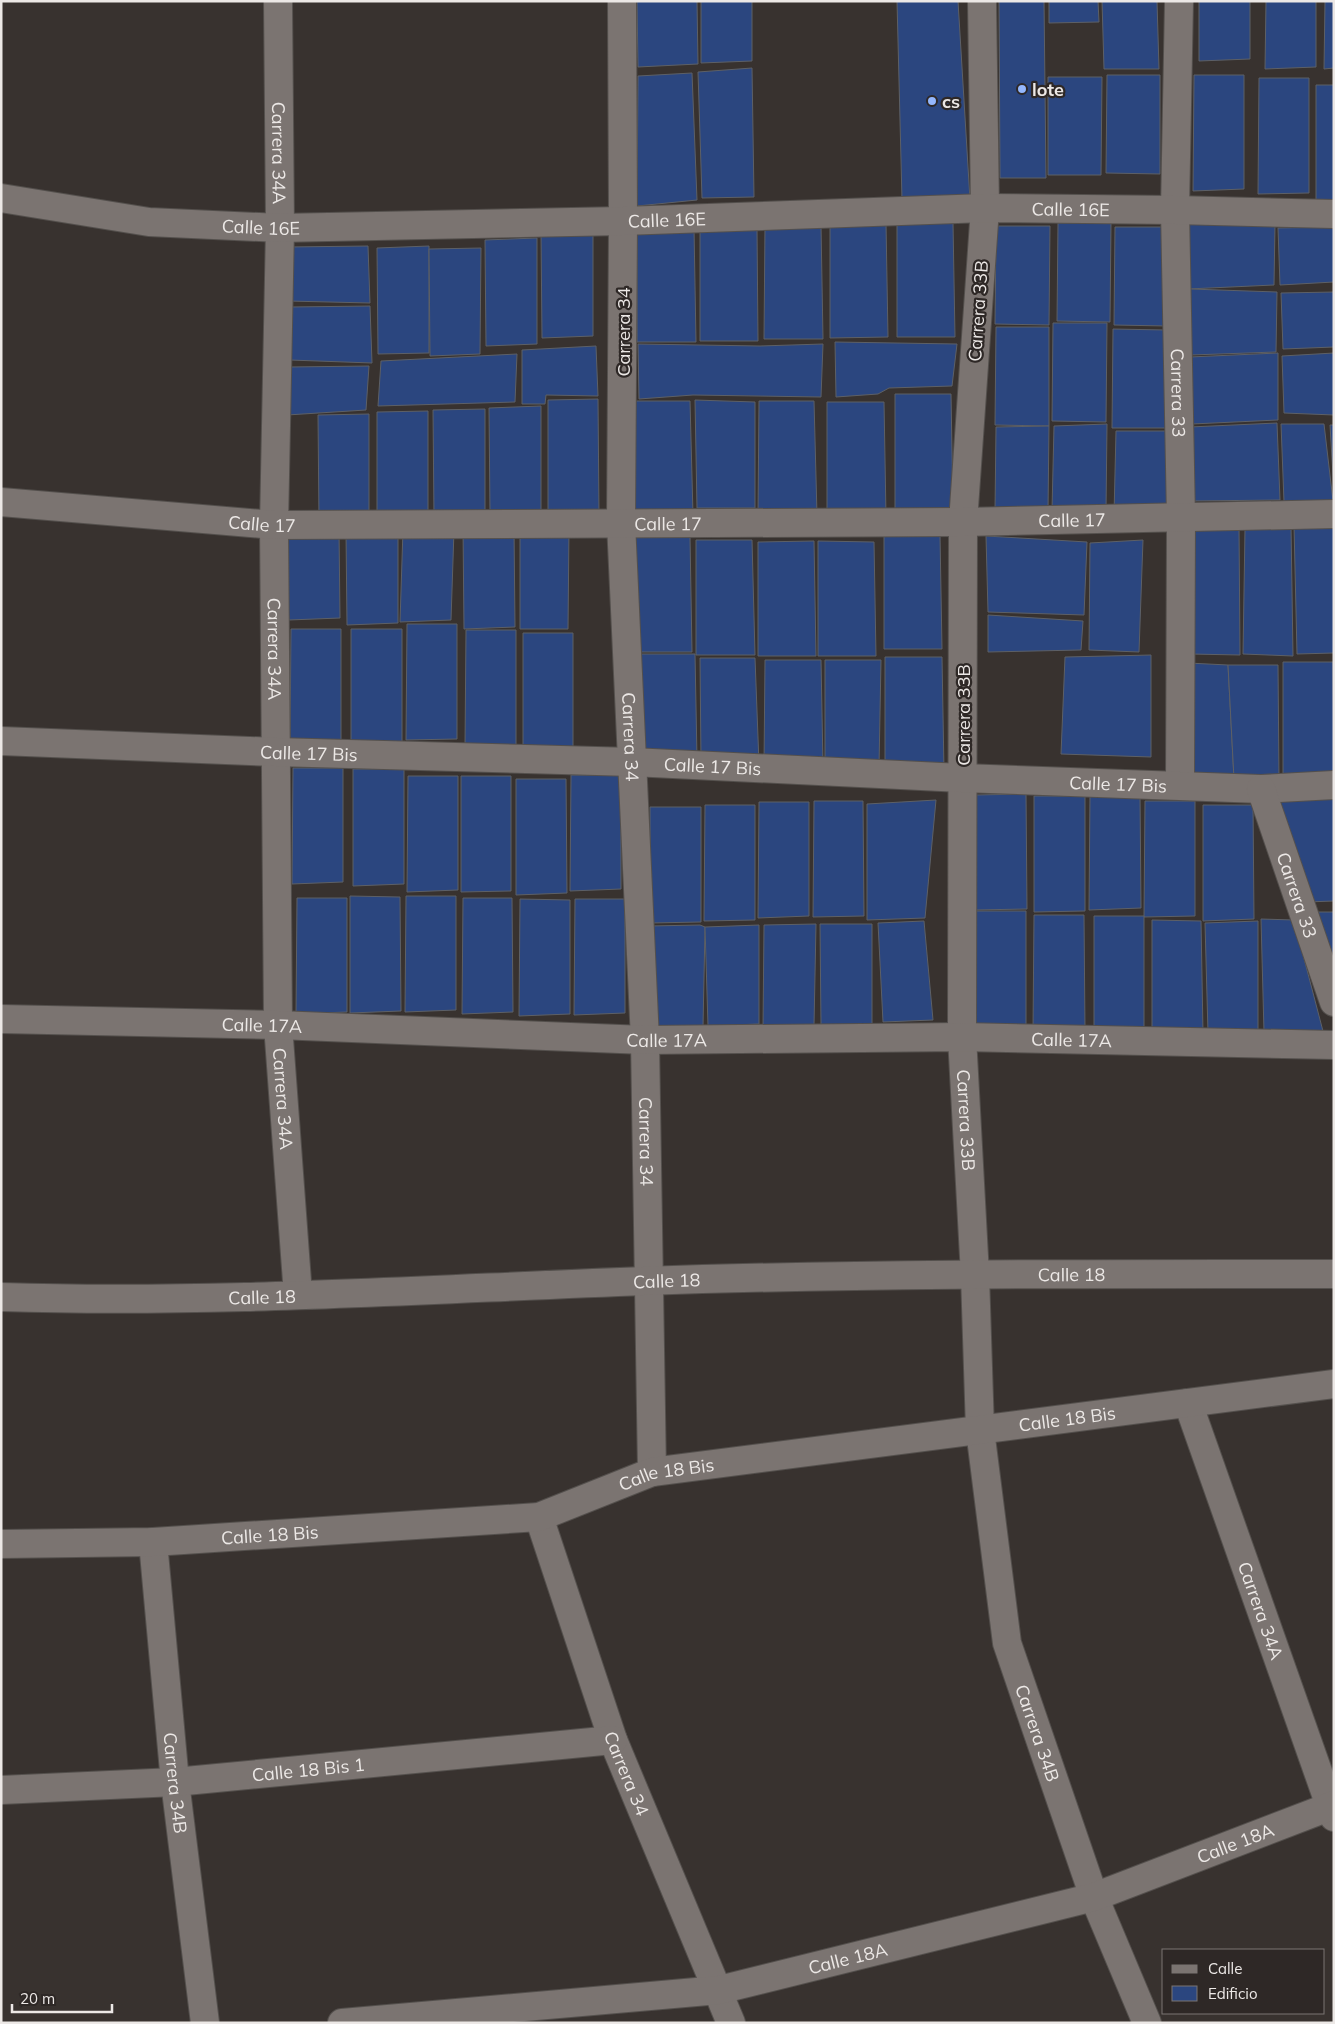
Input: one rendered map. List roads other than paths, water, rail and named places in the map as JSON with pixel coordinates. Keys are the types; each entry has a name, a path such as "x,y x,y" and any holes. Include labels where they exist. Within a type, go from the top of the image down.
{"street":[{"name":"Carrera 34A","path":"278,1 280,228 274,525 278,1025 298,1295"},
{"name":"Carrera 34","path":"622,1 624,221 621,523 645,1040 652,1472"},
{"name":"Carrera 33B","path":"980,1430 975,1275 962,1037 962,778 963,522 985,208 982,1"},
{"name":"Carrera 33","path":"1179,1 1175,210 1181,518 1180,785"},
{"name":"Calle 16E","path":"1,198 149,222 280,228 624,221 985,208 1334,214"},
{"name":"Calle 17","path":"1,502 274,525 963,522 1334,514"},
{"name":"Calle 17 Bis","path":"1,741 276,752 632,762 962,778 1261,789 1334,785"},
{"name":"Carrera 33","path":"1261,789 1334,1002"},
{"name":"Calle 17A","path":"1,1020 278,1025 645,1040 962,1037 1334,1045"},
{"name":"Calle 18","path":"1,1297 75,1299 298,1295 648,1281 975,1275 1334,1274"},
{"name":"Calle 18 Bis","path":"1,1544 153,1542 539,1517 652,1472 1334,1384"},
{"name":"Carrera 34A","path":"1188,1403 1332,1809"},
{"name":"Carrera 34B","path":"980,1430 1007,1643 1094,1897 1147,2023"},
{"name":"Carrera 34","path":"539,1517 614,1740 731,2023"},
{"name":"Carrera 34B","path":"153,1542 175,1782 205,2023"},
{"name":"Calle 18 Bis 1","path":"1,1790 175,1782 614,1740"},
{"name":"Calle 18A","path":"342,2023 718,1990 1094,1897 1332,1809"}],"place":[{"name":"lote","path":"1022,89"},
{"name":"cs","path":"932,101"}]}
